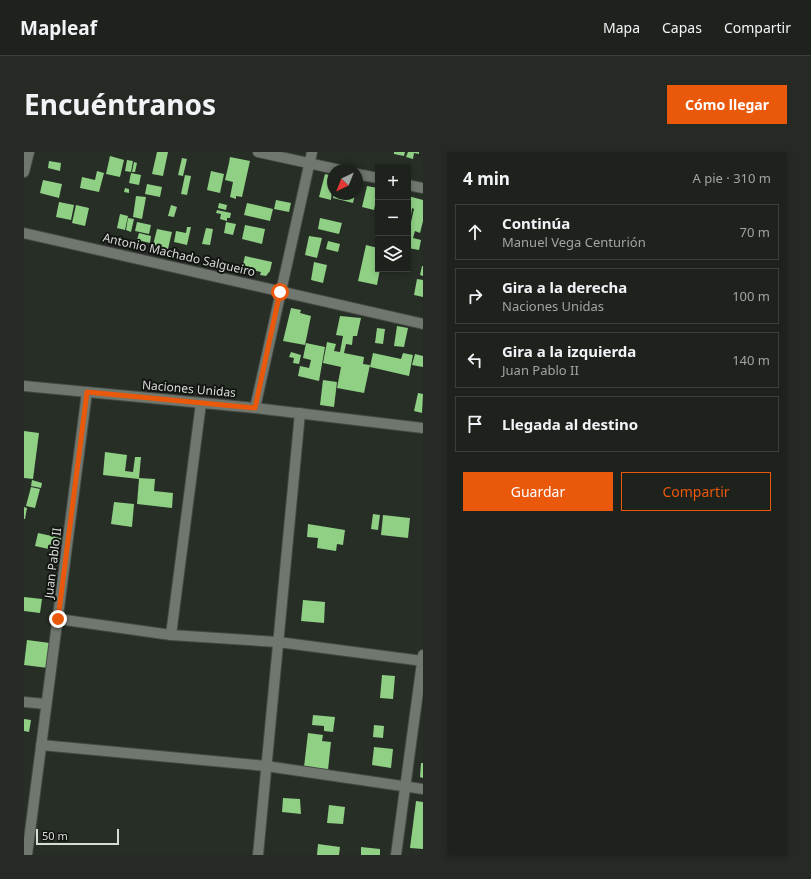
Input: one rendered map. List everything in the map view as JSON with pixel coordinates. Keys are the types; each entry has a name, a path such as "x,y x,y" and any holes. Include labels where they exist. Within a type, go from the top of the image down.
{"street":[{"path":"24,172 29,152"},
{"path":"258,152 327,167"},
{"path":"255,408 312,152"},
{"path":"363,175 375,177"},
{"path":"411,186 423,188"},
{"name":"Antonio Machado Salgueiro","path":"24,233 423,324"},
{"name":"Naciones Unidas","path":"24,386 255,408 423,428"},
{"name":"Juan Pablo II","path":"27,855 28,822 41,745 87,392"},
{"path":"171,635 201,403"},
{"path":"258,855 300,413"},
{"path":"58,619 171,635 278,642 423,659 396,855"},
{"path":"24,702 46,704"},
{"path":"41,745 266,766 423,789"}],"building":[{"path":"157,152 168,152 163,176 152,174"},
{"path":"394,152 405,152 404,156 394,154"},
{"path":"408,152 419,152 419,154 414,153 413,159 406,157"},
{"path":"110,156 124,160 120,177 106,174"},
{"path":"230,157 250,161 242,197 236,196 236,199 230,197 233,182 225,180"},
{"path":"182,158 187,159 183,176 178,175"},
{"path":"127,160 133,161 131,172 125,171"},
{"path":"49,161 61,163 60,171 48,168"},
{"path":"134,162 137,163 135,172 132,172"},
{"path":"97,171 104,173 99,192 80,188 82,177 95,180"},
{"path":"211,171 224,174 220,193 207,190"},
{"path":"131,173 141,175 139,185 129,183"},
{"path":"325,174 327,174 327,199 319,197"},
{"path":"185,175 191,176 187,195 181,194"},
{"path":"43,180 62,184 59,198 40,193"},
{"path":"147,184 162,187 160,197 145,194"},
{"path":"367,186 375,187 374,210 362,207"},
{"path":"125,188 129,189 129,193 124,192"},
{"path":"136,196 146,197 142,219 133,217"},
{"path":"411,197 423,200 423,221 420,233 415,231 413,238 421,240 419,250 411,249 411,222 414,209 412,208 411,215"},
{"path":"276,200 291,203 289,212 274,209"},
{"path":"341,200 354,200 353,203"},
{"path":"59,202 74,205 71,220 56,217"},
{"path":"219,203 227,205 226,210 218,208"},
{"path":"247,203 273,209 270,221 244,215"},
{"path":"76,205 89,208 85,226 72,223"},
{"path":"171,205 177,207 174,217 168,216"},
{"path":"217,210 231,213 230,218 227,218 227,221 220,219 221,214 216,213"},
{"path":"120,214 128,216 125,230 117,228"},
{"path":"128,218 134,219 131,232 126,230"},
{"path":"320,218 342,223 339,234 318,229"},
{"path":"137,222 151,225 149,234 135,231"},
{"path":"226,222 236,224 233,235 224,233"},
{"path":"245,225 265,229 262,244 242,239"},
{"path":"187,227 191,227 187,245 174,242 176,231 186,233"},
{"path":"206,228 213,229 210,245 202,244"},
{"path":"157,229 172,232 168,249 153,245"},
{"path":"139,233 151,236 150,243 137,240"},
{"path":"309,236 322,238 317,258 305,255"},
{"path":"328,241 340,244 338,252 326,249"},
{"path":"366,245 375,247 375,272 379,272 377,285 358,281"},
{"path":"245,256 272,262 270,271 266,276 260,275 261,272 242,268"},
{"path":"314,262 327,265 323,283 311,280"},
{"path":"423,266 423,276 420,275"},
{"path":"417,279 423,280 423,297 414,295"},
{"path":"291,308 301,310 300,313 311,316 305,345 283,341"},
{"path":"340,316 361,318 357,336 353,336 352,345 346,344 344,353 364,357 363,364 370,365 364,393 337,388 341,367 323,363 327,342 336,344 334,351 340,352 343,336 336,335"},
{"path":"397,326 408,328 404,347 394,346"},
{"path":"377,328 385,329 383,344 375,343"},
{"path":"306,343 325,347 319,381 298,376 300,366 309,368 311,360 303,358"},
{"path":"291,352 301,355 299,364 293,363 294,358 289,357"},
{"path":"373,353 401,359 403,353 413,355 409,376 370,367"},
{"path":"415,354 423,356 423,367 412,365"},
{"path":"323,380 337,382 334,407 320,405"},
{"path":"418,393 423,394 422,413 414,411"},
{"path":"24,431 39,433 33,479 24,478"},
{"path":"105,452 127,455 125,471 133,472 135,457 141,457 139,478 155,479 154,491 173,493 172,508 137,504 139,479 103,475"},
{"path":"32,480 42,483 41,488 31,486"},
{"path":"31,487 40,489 35,508 26,506"},
{"path":"114,502 134,504 132,527 111,524"},
{"path":"24,507 27,508 25,519 24,519"},
{"path":"373,514 380,515 378,530 371,529"},
{"path":"383,515 410,518 408,538 381,535"},
{"path":"308,524 345,530 343,545 337,544 336,551 317,548 318,538 307,537"},
{"path":"38,533 61,538 58,551 35,546"},
{"path":"24,597 42,599 40,613 24,611"},
{"path":"303,600 325,602 324,623 301,621"},
{"path":"27,640 50,643 48,668 24,665"},
{"path":"382,675 395,676 393,699 380,698"},
{"path":"313,715 335,717 333,732 324,731 324,726 312,725"},
{"path":"24,719 31,720 29,732 24,731"},
{"path":"374,725 384,726 383,738 373,737"},
{"path":"308,733 323,735 322,741 331,742 328,770 304,767"},
{"path":"374,747 393,749 391,768 372,765"},
{"path":"421,763 423,763 423,778 420,777"},
{"path":"283,798 300,799 301,814 282,812"},
{"path":"416,801 423,802 423,849 410,848"},
{"path":"329,805 345,807 343,824 327,823"},
{"path":"318,844 340,847 339,855 317,855"},
{"path":"361,847 380,849 380,855 361,855"}],"route":[{"path":"58,619 87,392 255,408 280,292"}]}
